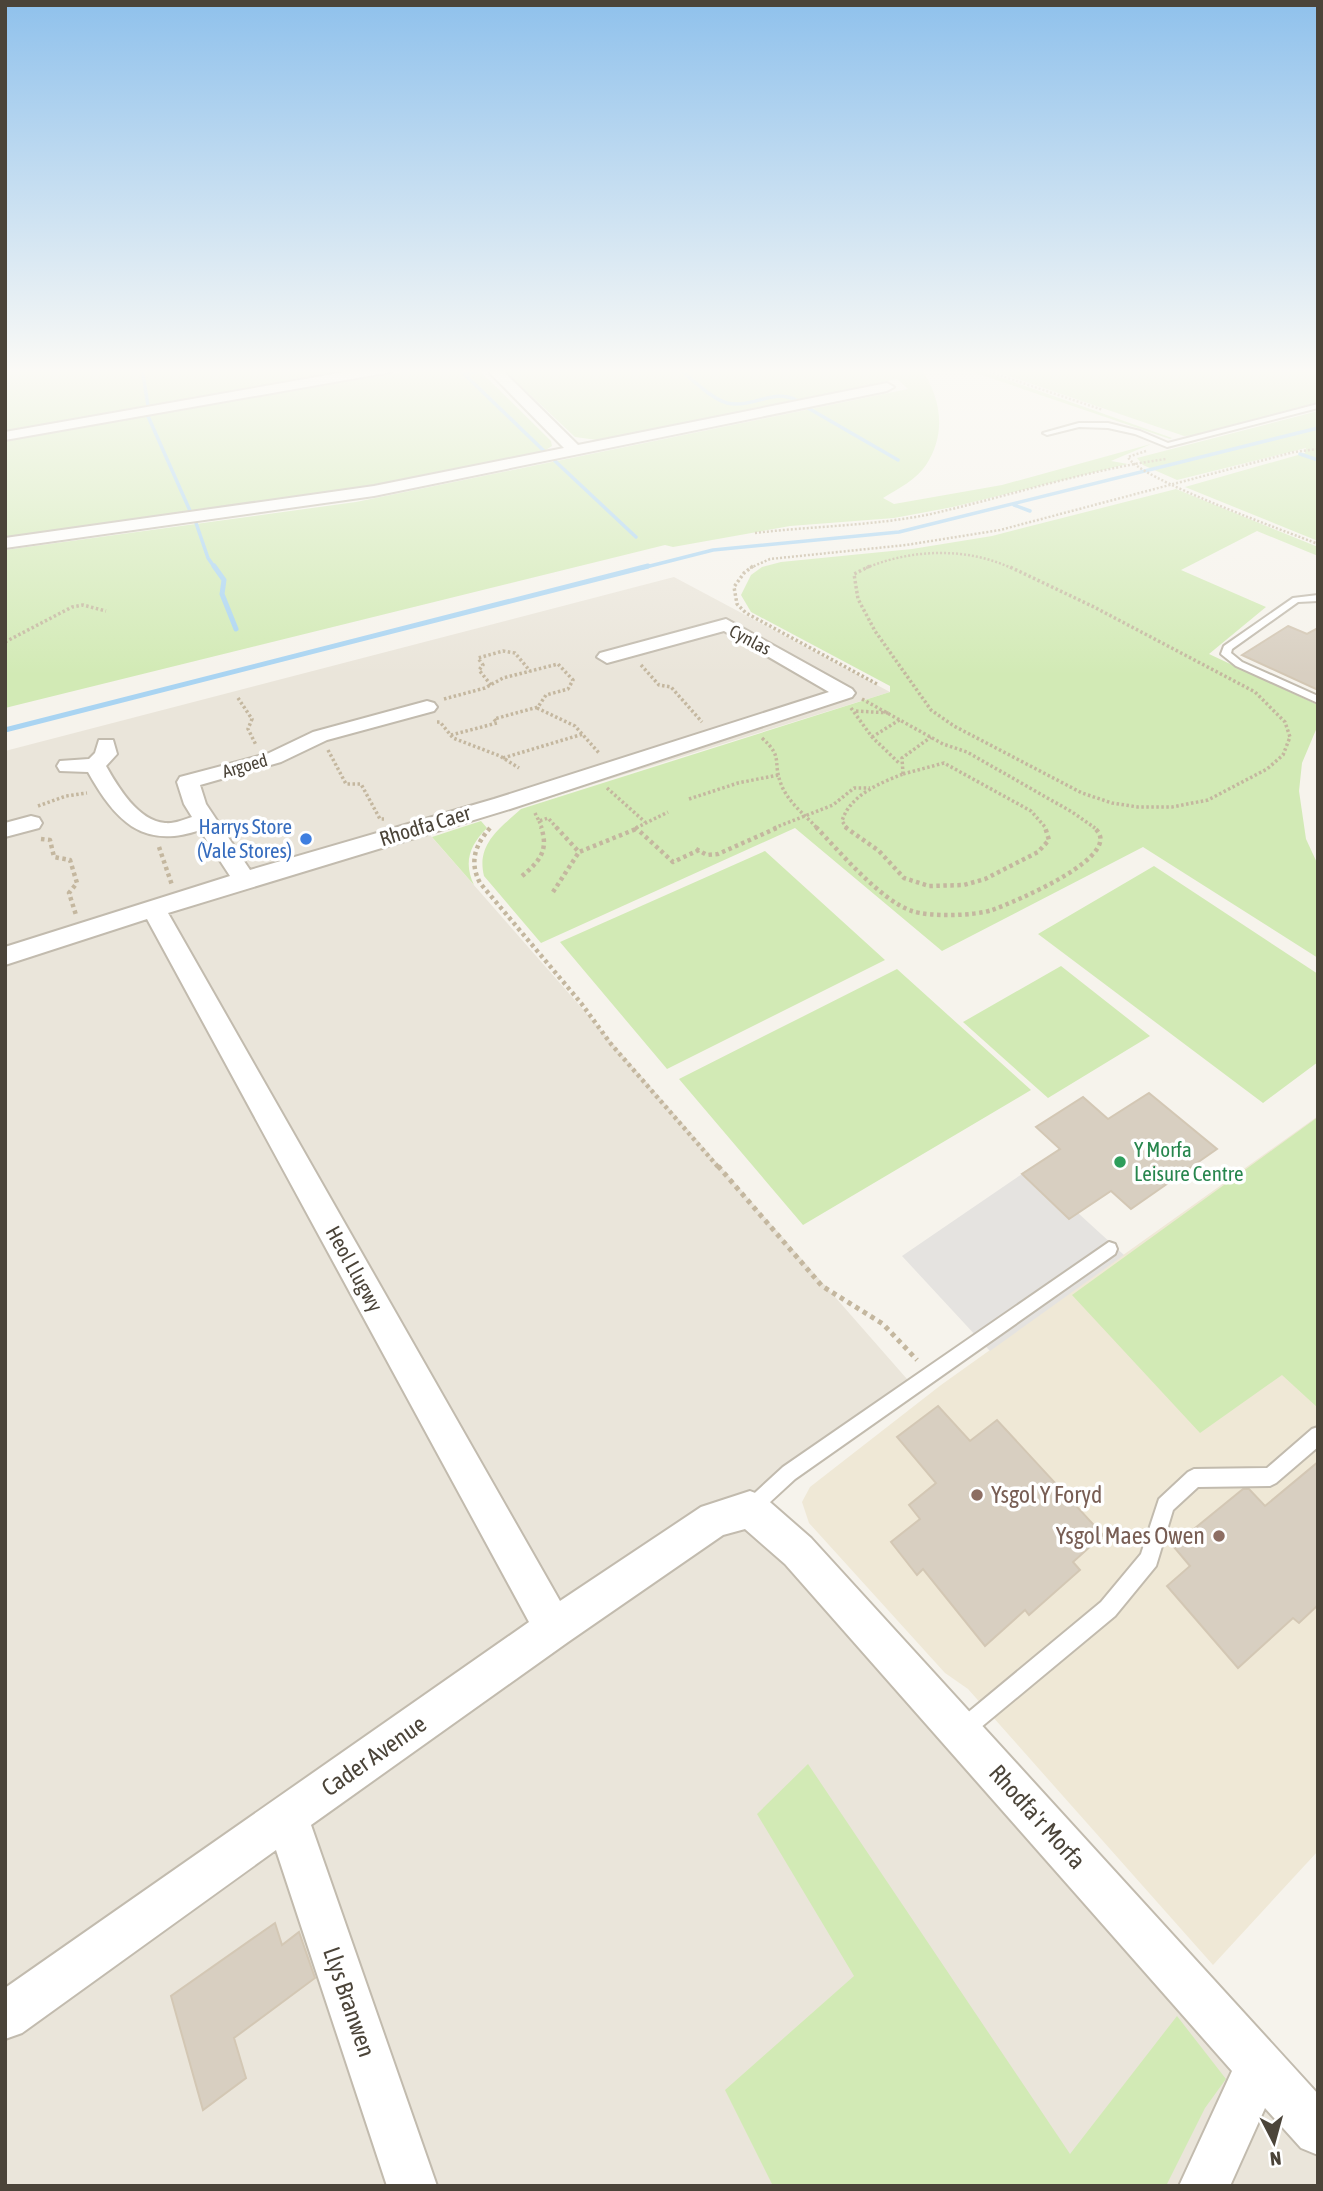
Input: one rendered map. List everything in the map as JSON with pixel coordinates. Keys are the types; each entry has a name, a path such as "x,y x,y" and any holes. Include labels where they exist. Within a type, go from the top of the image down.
{"street":[{"path":"5,543 374,491 478,470"},
{"name":"Cynlas","path":"607,657 726,625 846,700"},
{"name":"Rhodfa Caer","path":"5,956 244,880 502,804 748,724 846,700"},
{"name":"Argoed","path":"244,880 195,804 188,782 277,756 320,736 419,715"},
{"path":"68,766 95,765 106,754 106,744"},
{"path":"95,765 117,802 149,826 167,831 205,820"},
{"path":"5,830 31,823"},
{"name":"Heol Llugwy","path":"166,906 554,1628"},
{"name":"Cader Avenue","path":"5,2016 554,1628 714,1520 750,1509"},
{"name":"Rhodfa'r Morfa","path":"750,1509 798,1551 1318,2132"},
{"name":"Llys Branwen","path":"286,1818 412,2186"},
{"path":"1204,2186 1259,2066"}],"lane":[{"path":"1318,598 1296,600 1227,648 1226,654 1239,664 1318,700"},
{"path":"750,1509 789,1474 1109,1249"},
{"path":"960,1732 1108,1609 1149,1559 1165,1505 1194,1478 1270,1477 1318,1435"}],"path":[{"path":"755,533 814,526 877,523 929,514 1106,470"},
{"path":"1142,470 1174,486 1318,544"},
{"path":"877,684 746,613 740,608 733,593 736,580 751,567 781,557 976,535 1230,470"},
{"path":"960,554 996,561 1094,607 1255,692 1285,722 1290,737 1283,755 1267,769 1242,784 1208,800 1172,807 1138,807 1112,803 1082,793 954,726 931,710 875,631 858,599 855,574 893,557 960,554"},
{"path":"5,642 72,607 83,605 106,611"},
{"path":"491,685 479,670 483,665 478,658 503,651 515,653 530,671"},
{"path":"629,651 659,685 671,687 715,735"},
{"path":"451,735 497,723 494,719 536,708 546,695 568,689 573,680 558,664 503,678 491,685 426,704 419,715 440,722 451,735 519,768"},
{"path":"238,698 252,719 248,729 257,748 277,756"},
{"path":"748,724 776,751 781,784 805,816 854,868 901,906 930,915 990,911 1068,875 1100,848 1102,840 1099,831 1072,812 967,752 931,737 872,702 846,700"},
{"path":"846,700 890,713"},
{"path":"846,700 872,737 901,765"},
{"path":"536,708 575,726 583,734 602,772 645,822"},
{"path":"872,737 901,719"},
{"path":"503,758 583,734"},
{"path":"320,736 346,784 361,784 380,819 388,820 397,835"},
{"path":"903,774 902,758 931,737"},
{"path":"937,763 954,767 1042,820 1047,828 1046,845 1038,854 1007,866 992,876 967,883 924,885 907,880 880,852 845,829 842,821 847,808 872,789 903,774 937,763"},
{"path":"688,799 738,783 778,775"},
{"path":"636,829 673,862 698,850 707,855 718,854 836,803 854,789 872,789"},
{"path":"81,933 69,893 77,883 70,860 54,858 50,840 37,838 29,810 66,796 110,793"},
{"path":"522,876 540,861 545,852 546,837 526,796"},
{"path":"836,803 847,808"},
{"path":"502,804 506,809 478,841 473,857 472,870 480,883 581,1003 611,1044 822,1286 883,1324 900,1339 930,1375"},
{"path":"636,829 634,827 668,812"},
{"path":"538,821 548,818 579,852"},
{"path":"149,826 163,856 166,906"},
{"path":"553,892 579,852 636,829"}],"shaded area":[{"path":"674,577 890,692 430,835 914,1387 752,1503 1318,2152 1318,2186 5,2186 5,751"},
{"name":"Ysgol Maes Owen","path":"1318,1116 1318,1851 1213,1965 968,1689 945,1673 809,1523 802,1502 810,1487 941,1385"},
{"path":"1022,1174 1069,1219 1078,1213 1124,1255 990,1351 902,1256"}],"green space":[{"path":"5,470 453,470 217,511 5,538"},
{"path":"511,470 922,470 883,498 894,504 1002,485 1056,470 1103,470 953,507 894,518 790,526 673,547 665,545 5,708 5,550 356,502"},
{"path":"1155,470 1216,470 1177,480"},
{"path":"1244,470 1318,470 1318,541 1185,487"},
{"path":"1176,489 1318,547 1318,556 1257,531 1181,570 1266,607 1209,654 1318,705 1318,725 1302,763 1299,791 1306,839 1318,865 1318,958 1143,847 942,951 795,828 541,943 484,876 483,855 487,846 498,830 521,809 890,692 890,686 751,612 741,595 751,575 762,567 781,562 912,549 992,536"},
{"path":"481,821 487,828 476,841 469,861 474,885 432,837"},
{"path":"765,851 885,960 667,1069 560,942"},
{"path":"1154,866 1318,974 1318,1062 1263,1103 1038,934"},
{"path":"1061,966 1150,1036 1048,1098 963,1022"},
{"path":"897,969 1031,1090 803,1225 679,1079"},
{"path":"1318,1117 1318,1408 1282,1375 1200,1433 1072,1295"},
{"path":"808,1764 1070,2154 1177,2016 1226,2079 1205,2108 1166,2186 773,2186 725,2090 854,1976 757,1814"}],"building":[{"path":"1288,626 1307,634 1318,628 1318,690 1242,655"},
{"name":"Y Morfa Leisure Centre","path":"1149,1093 1217,1149 1131,1209 1111,1191 1069,1219 1022,1174 1060,1149 1036,1127 1083,1097 1108,1119"},
{"path":"938,1406 970,1441 997,1420 1103,1535 1073,1562 1080,1570 1029,1615 1025,1610 985,1646 923,1569 917,1575 891,1542 920,1519 909,1505 936,1483 897,1437"},
{"path":"1318,1462 1318,1605 1299,1623 1293,1618 1238,1668 1167,1586 1190,1566 1173,1546 1243,1489 1249,1489 1265,1506"},
{"path":"275,1923 282,1945 299,1932 315,1978 234,2038 246,2078 203,2110 171,1996"}],"waterway":[{"path":"172,470 191,513"},
{"path":"565,470 636,537"},
{"path":"642,568 713,550 899,532 1148,470"},
{"path":"1014,505 1030,511"},
{"path":"196,523 208,558 215,568"},
{"path":"214,566 224,580 222,594 236,629"},
{"path":"5,730 648,566"}],"place":[{"name":"Harrys Store (Vale Stores)","path":"306,839"},
{"name":"Y Morfa Leisure Centre","path":"1120,1162"},
{"name":"Ysgol Y Foryd","path":"977,1495"},
{"name":"Ysgol Maes Owen","path":"1219,1536"}]}
